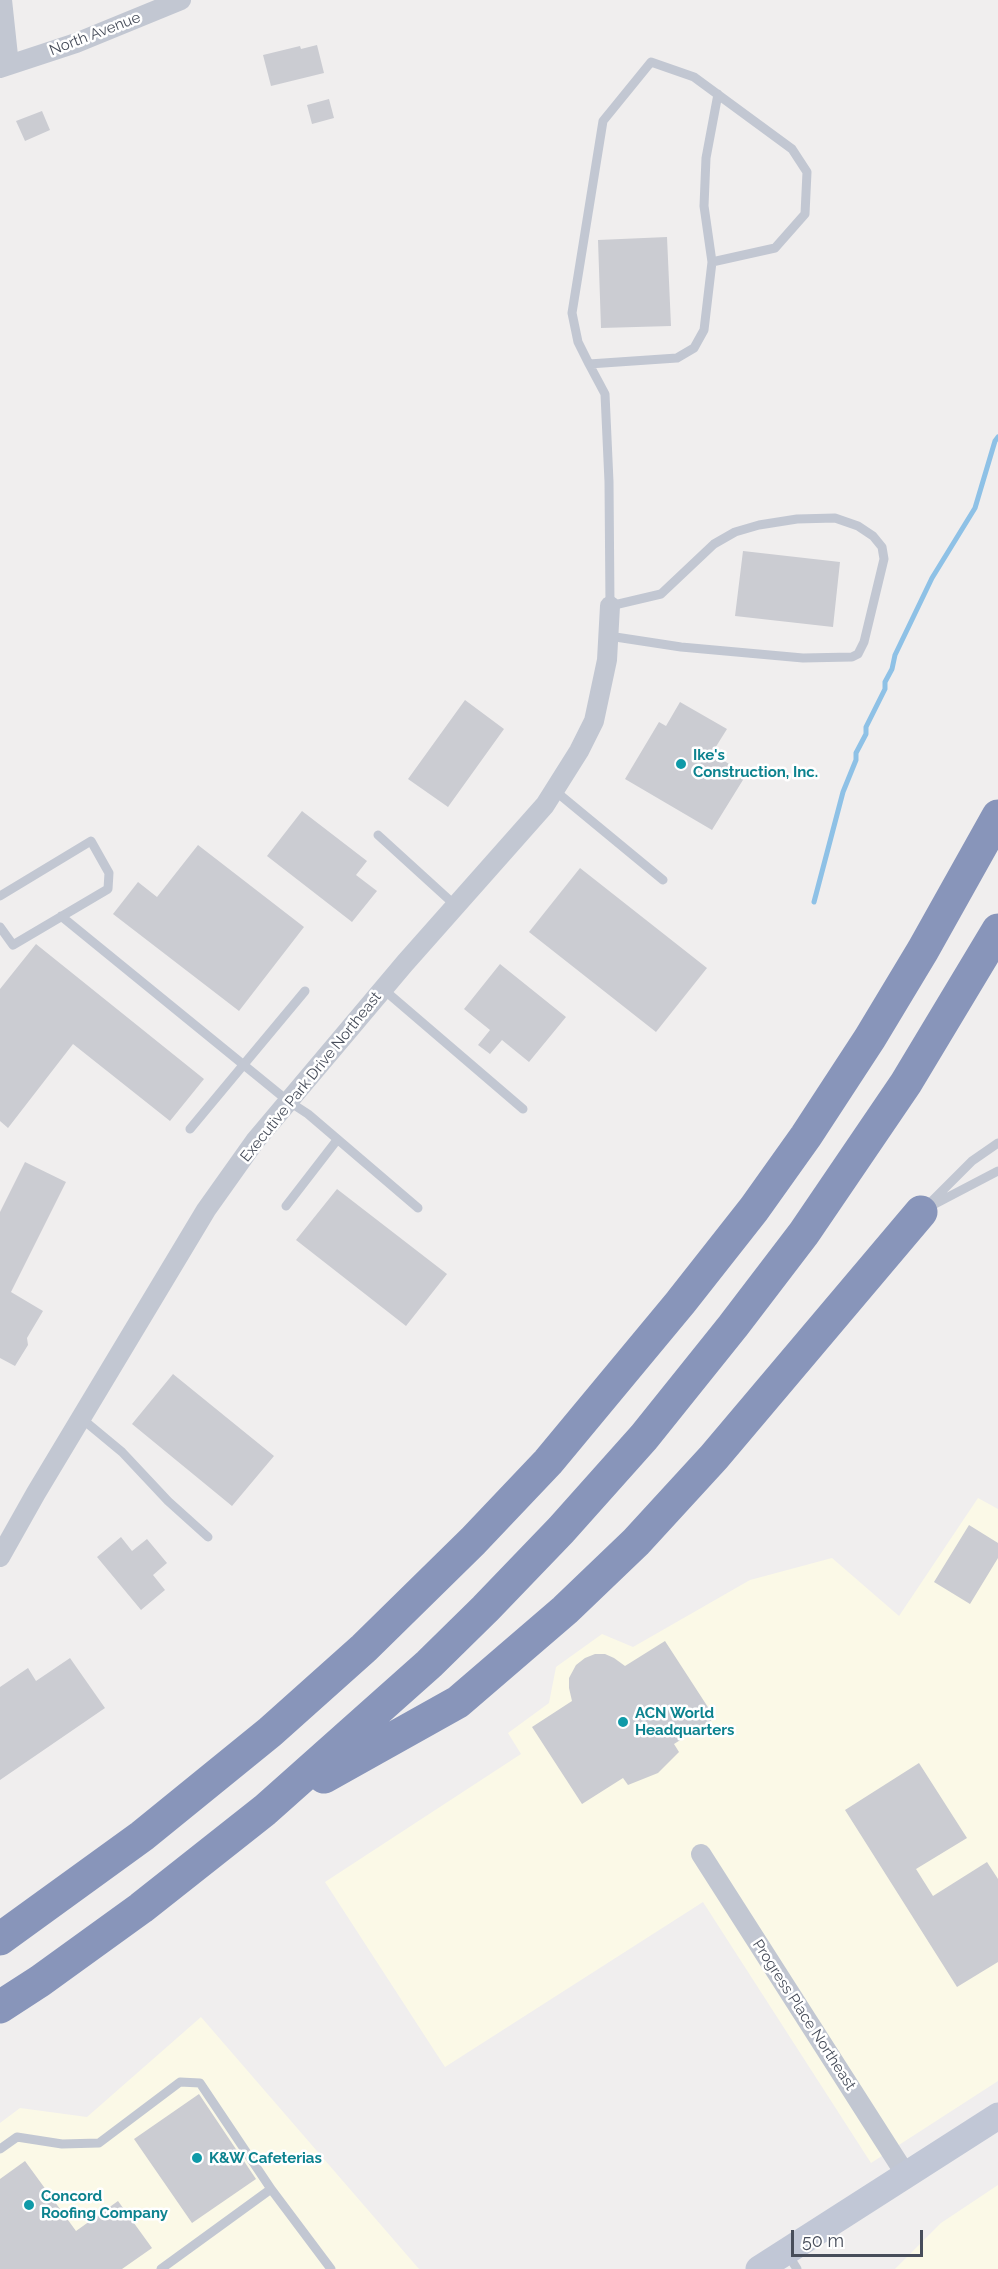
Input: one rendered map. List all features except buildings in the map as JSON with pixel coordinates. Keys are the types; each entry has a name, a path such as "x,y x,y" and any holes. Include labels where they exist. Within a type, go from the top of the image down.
{"highway":[{"path":"0,1939 142,1836 270,1732 364,1648 548,1462 680,1303 754,1209 806,1136 870,1038 923,950 998,816"},
{"path":"0,2007 141,1908 265,1810 370,1719 485,1609 561,1530 644,1437 804,1233 906,1083 998,930"},
{"path":"265,1810 458,1702 565,1610 636,1542 714,1457 921,1212"}],"main road":[{"path":"759,2269 792,2260 906,2175 998,2115"}],"street":[{"name":"North Avenue","path":"2,0 4,67 76,43 155,5 181,0"},
{"name":"Executive Park Drive Northeast","path":"0,1557 206,1210 255,1141 383,989 524,830 554,790 579,751 594,721 607,660 610,606"},
{"name":"Progress Place Northeast","path":"701,1854 906,2175"}],"lane":[{"path":"609,636 681,646 803,658 852,657 858,654 864,642 884,559 882,548 866,531 835,518 797,519 759,525 735,532 714,544 661,594 610,606 609,482 605,394 578,342 572,313 603,121 651,62 694,77 792,149 807,172 805,214 776,248 712,262"},
{"path":"589,364 677,358 694,348 704,330 712,262 704,206 706,158 718,94"},
{"path":"554,790 663,880"},
{"path":"378,835 456,906"},
{"path":"0,896 91,842 109,873 108,889 13,945 0,927"},
{"path":"61,916 338,1140 418,1208"},
{"path":"383,989 523,1109"},
{"path":"190,1129 305,991"},
{"path":"286,1206 338,1140"},
{"path":"921,1212 972,1161 998,1143"},
{"path":"921,1212 998,1171"},
{"path":"81,1418 122,1452 168,1500 208,1537"},
{"path":"0,2149 17,2137 62,2144 99,2143 180,2082 200,2083 272,2189 331,2269"},
{"path":"161,2269 272,2189"}],"shaded area":[{"path":"978,1498 998,1509 998,2081 871,2163 703,1902 445,2067 325,1882 521,1754 508,1733 549,1703 556,1667 602,1634 633,1647 750,1580 832,1558 899,1616"},
{"path":"201,2017 419,2269 0,2269 0,2123 20,2108 87,2117"},
{"path":"998,2185 998,2269 895,2269 941,2223"}],"waterway":[{"path":"814,902 843,792 856,760 856,753 866,734 866,727 885,689 885,682 892,669 895,655 932,578 975,508 998,437"}],"place":[{"name":"Ike's Construction, Inc.","path":"681,764"},
{"name":"ACN World Headquarters","path":"623,1722"},
{"name":"K&W Cafeterias","path":"197,2158"},
{"name":"Concord Roofing Company","path":"29,2205"}]}
